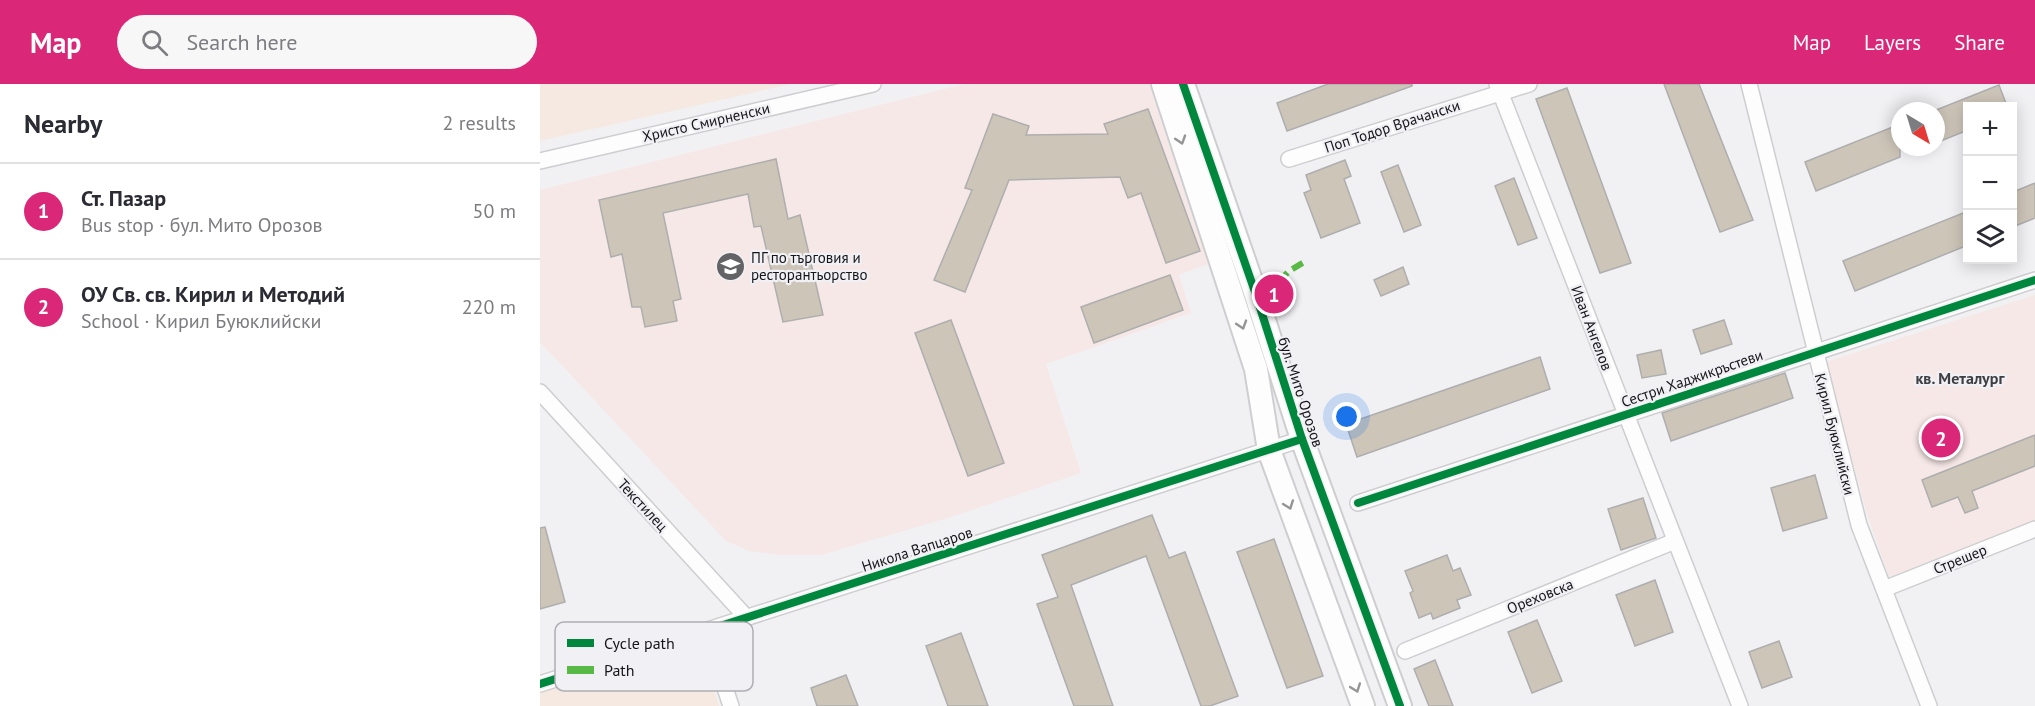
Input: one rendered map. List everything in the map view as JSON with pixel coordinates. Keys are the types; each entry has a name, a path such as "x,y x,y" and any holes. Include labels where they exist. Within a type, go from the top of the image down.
{"main road":[{"path":"1163,84 1256,369 1269,450 1363,706"},
{"name":"бул. Мито Орозов","path":"1183,84 1255,292 1302,439 1400,706"}],"street":[{"name":"Христо Смирненски","path":"540,161 873,84"},
{"name":"Поп Тодор Врачански","path":"1289,159 1499,88 1530,84"},
{"name":"Кирил Буюклийски","path":"1749,84 1859,525 1929,706"},
{"name":"Иван Ангелов","path":"1499,88 1740,706"},
{"name":"Сестри Хаджикръстеви","path":"1358,503 2035,280"},
{"name":"Текстилец","path":"540,392 747,618"},
{"name":"Никола Вапцаров","path":"734,622 1302,439"},
{"name":"Стрешер","path":"1884,590 2035,529"},
{"name":"Ореховска","path":"1406,651 1675,541"},
{"name":"Никола Вапцаров","path":"540,684 555,679"},
{"path":"726,691 731,706"}],"shaded area":[{"path":"540,84 791,84 540,141"},
{"name":"ПГ по търговия и ресторантьорство","path":"964,84 1149,84 1208,264 1179,275 1191,313 1046,364 1081,473 951,517 821,555 781,555 749,551 726,541 540,342 540,190"},
{"path":"2035,295 2035,520 1889,577 1867,514 1826,362"},
{"path":"555,679 555,691 714,691 719,706 540,706 540,684"}],"building":[{"path":"1328,84 1412,84 1412,86 1287,131 1277,103"},
{"path":"1664,84 1699,84 1753,220 1720,232"},
{"path":"1999,85 2005,102 1963,102 1963,132 1945,139 1945,106"},
{"path":"1567,88 1631,263 1600,273 1536,99"},
{"path":"1148,109 1200,251 1166,263 1141,193 1128,198 1120,177 1009,180 965,292 934,280 972,190 965,188 993,114 1029,126 1026,135 1108,134 1104,124"},
{"path":"1891,128 1891,156 1900,156 1816,191 1805,162"},
{"path":"776,159 788,219 800,215 823,315 783,322 761,226 754,227 748,194 663,213 681,299 673,301 677,321 645,327 641,307 632,307 622,254 611,257 599,200"},
{"path":"1345,160 1351,176 1344,179 1360,223 1321,238 1304,193 1311,190 1306,175"},
{"path":"1398,165 1421,225 1404,232 1381,172"},
{"path":"1514,178 1537,238 1518,245 1495,186"},
{"path":"2035,183 2035,218 2017,225 2017,210 2017,190"},
{"path":"1963,213 1963,247 1855,291 1843,261"},
{"path":"1403,267 1409,284 1381,296 1374,280"},
{"path":"1170,275 1183,310 1094,343 1081,307"},
{"path":"951,320 1004,463 968,476 915,333"},
{"path":"1724,320 1732,344 1701,354 1693,330"},
{"path":"1661,350 1666,374 1642,378 1637,355"},
{"path":"1540,357 1550,389 1357,457 1346,424"},
{"path":"1785,373 1793,398 1671,441 1662,413"},
{"path":"2035,435 2035,466 1972,491 1978,508 1965,513 1958,497 1932,507 1922,480"},
{"path":"1815,475 1827,518 1783,531 1771,488"},
{"path":"1643,498 1656,538 1621,550 1608,509"},
{"path":"1152,515 1169,558 1185,552 1238,696 1210,706 1201,706 1146,556 1071,585 1113,706 1074,706 1037,604 1058,597 1042,555"},
{"path":"545,527 565,602 540,609 540,528"},
{"path":"1274,539 1323,676 1287,688 1237,552"},
{"path":"1447,555 1453,571 1460,568 1471,595 1457,600 1460,608 1433,619 1431,613 1419,618 1410,593 1413,591 1405,571"},
{"path":"1655,580 1673,632 1635,646 1616,595"},
{"path":"1537,620 1562,681 1532,693 1508,632"},
{"path":"961,633 988,706 948,706 926,646"},
{"path":"1779,641 1792,677 1762,688 1749,652"},
{"path":"1435,660 1453,706 1429,706 1414,669"},
{"path":"846,675 858,706 817,706 811,688"}],"marked path":[{"path":"1279,281 1289,271 1306,261"}],"cycle path":[{"path":"1183,84 1255,292 1302,439 1400,706"},
{"path":"1358,503 2035,280"},
{"path":"733,622 1302,439"},
{"path":"540,684 555,679"}],"place":[{"name":"ПГ по търговия и ресторантьорство","path":"730,266"},
{"name":"Ст. Пазар","path":"1274,294"},
{"name":"ОУ Св. св. Кирил и Методий","path":"1941,438"}],"district":[{"name":"кв. Металург","path":"1960,378"}]}
